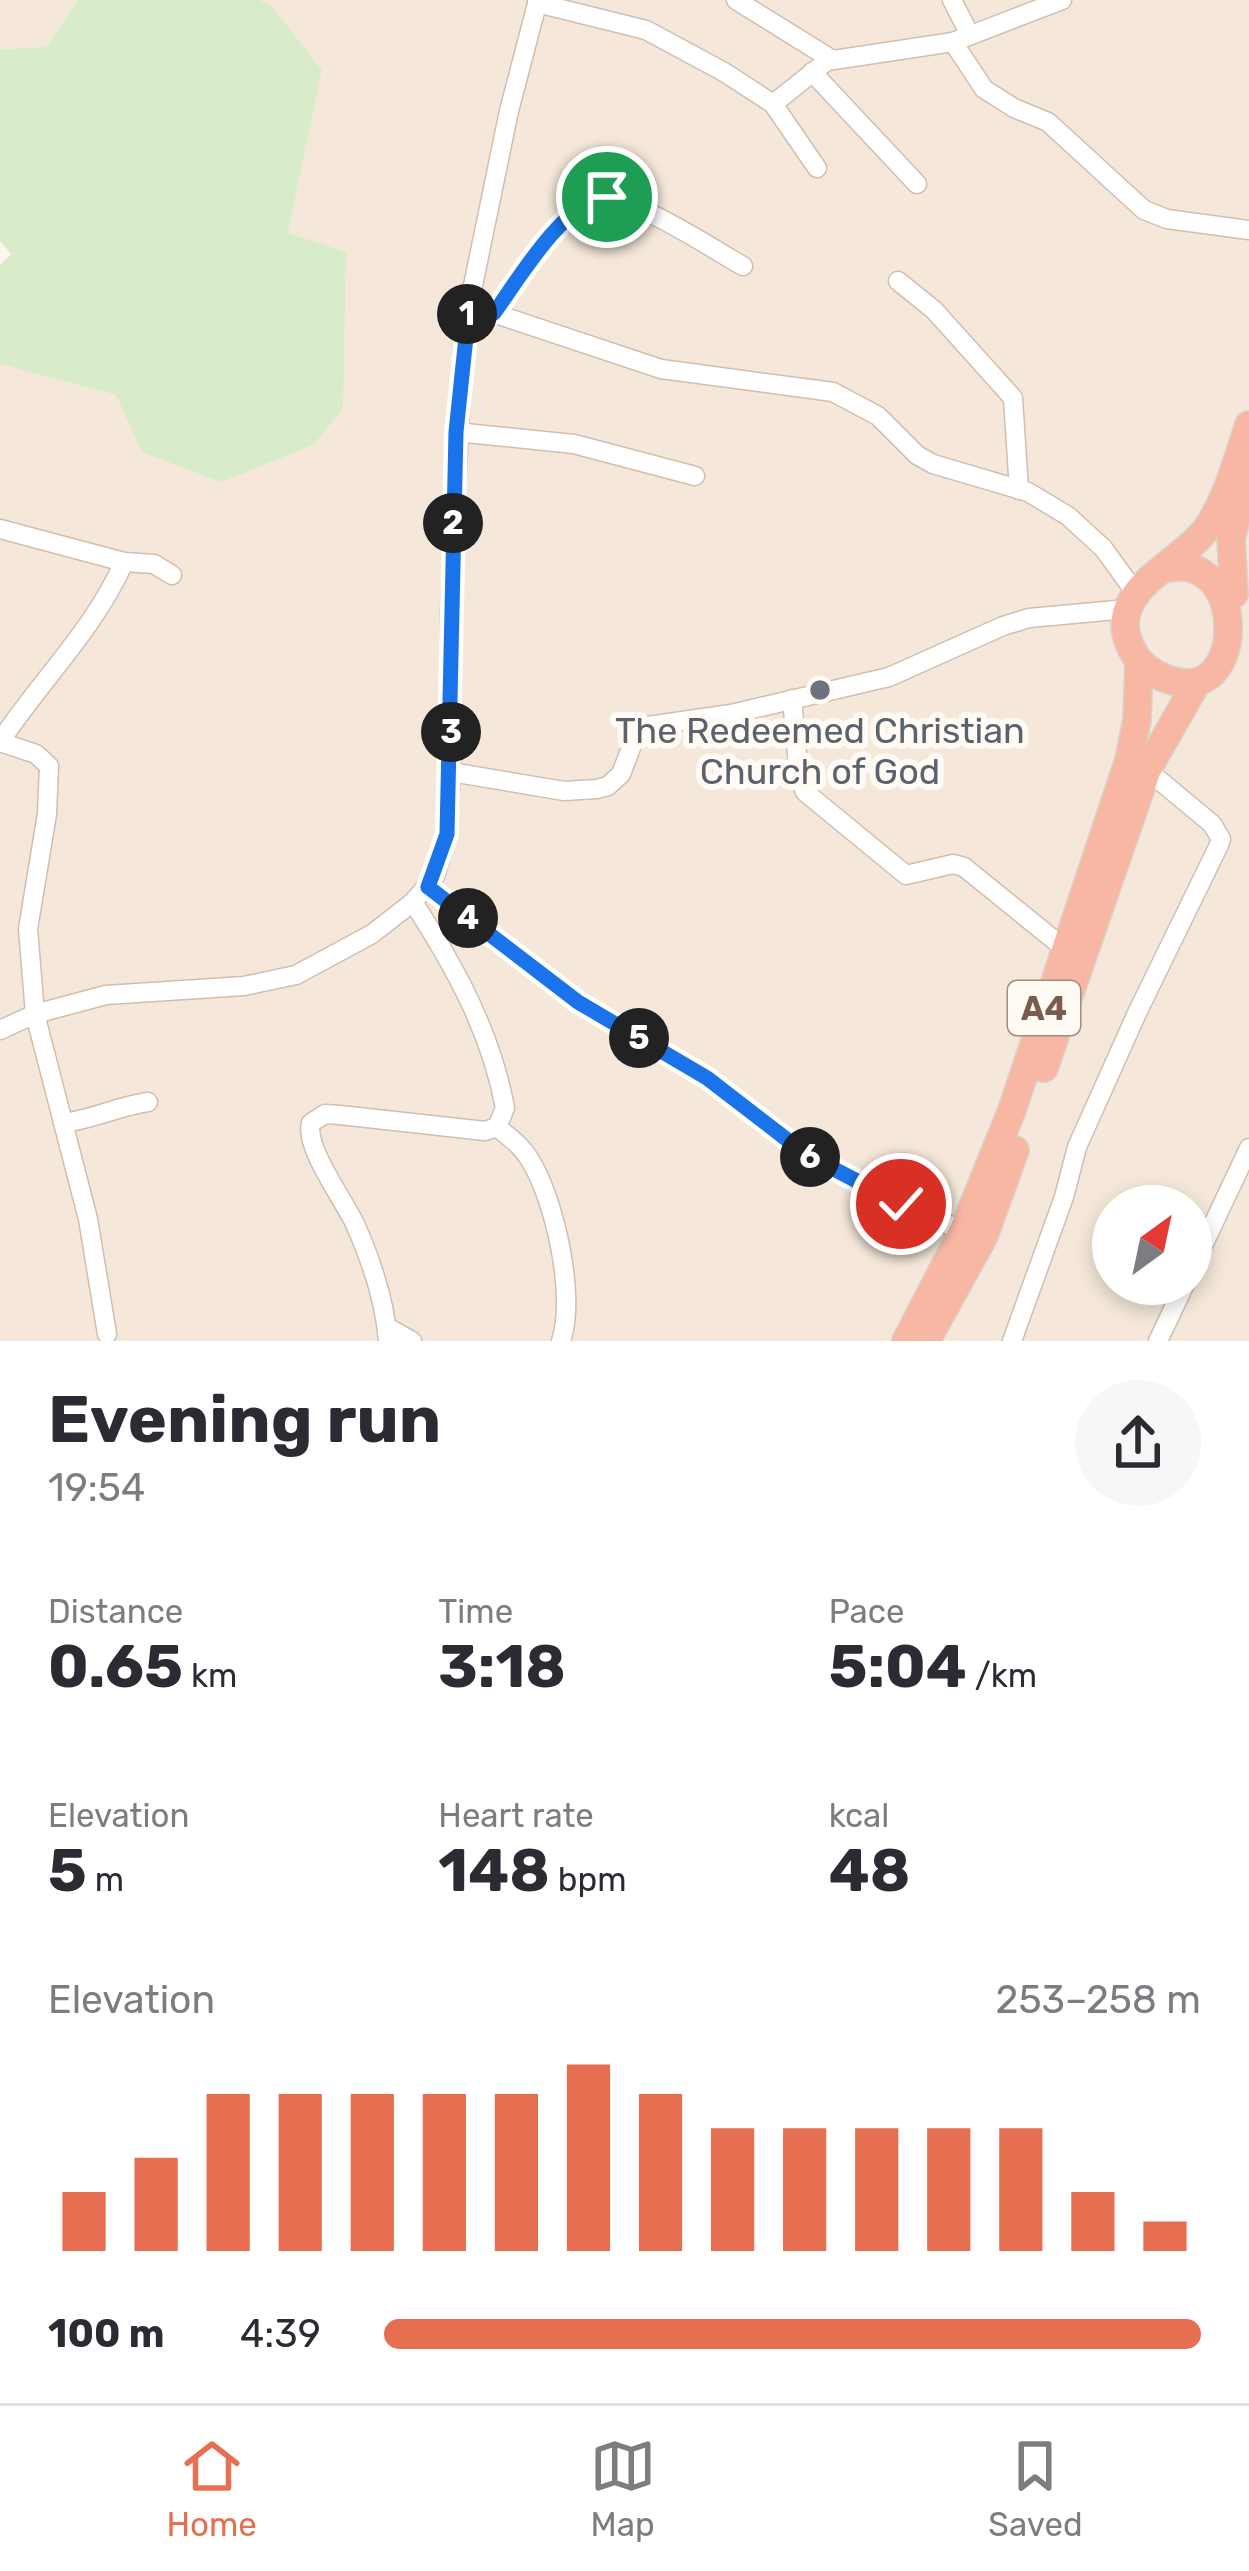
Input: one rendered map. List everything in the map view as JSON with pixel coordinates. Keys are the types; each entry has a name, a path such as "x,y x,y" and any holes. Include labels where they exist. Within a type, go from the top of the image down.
{"highway":[{"path":"1131,600 1206,529 1249,424"},
{"path":"1139,661 1155,675 1176,682 1197,682 1237,666 1242,610 1231,538 1248,483"},
{"path":"1164,569 1196,567 1211,572 1242,610"},
{"name":"A4","path":"906,1341 963,1231 1012,1110 1129,760 1137,720 1139,661 1130,645 1131,600"},
{"name":"A4","path":"926,1341 984,1236 1147,770 1197,682"}],"street":[{"path":"736,0 831,59"},
{"path":"952,0 961,39 984,89 1048,122 1144,210 1167,219 1249,230"},
{"path":"773,104 831,59 961,39 1062,0"},
{"path":"0,1030 35,1014 106,995 244,986 296,975 372,934 428,887 447,834 456,432 470,299 537,2 646,30 773,104 817,168"},
{"path":"812,72 916,184"},
{"path":"494,313 547,241 576,210 596,199 621,201 743,266"},
{"path":"898,281 934,310 1013,398 1019,490"},
{"path":"451,772 564,791 597,789 621,774 634,740 648,726 731,714 889,677 1029,618 1131,600 1091,535 1046,502 933,464 917,455 878,416 833,392 661,369 494,313 470,299"},
{"path":"456,432 574,444 695,476"},
{"path":"0,529 124,562 154,564 172,575"},
{"path":"107,1334 88,1220 35,1014 30,907 47,814 49,766 37,754 0,742 27,700 92,621 124,562"},
{"path":"792,699 799,777 813,801 906,875 953,864 964,867 1064,948"},
{"path":"1012,1341 1077,1147 1221,839 1212,824 1147,770"},
{"path":"428,887 578,1002 707,1078 807,1155 963,1231"},
{"path":"412,1341 388,1334 376,1277 355,1223 311,1142 311,1123 325,1114 485,1131 497,1127 505,1115 501,1087 472,1002 457,969 413,902"},
{"path":"63,1123 148,1102"},
{"path":"497,1127 530,1160 545,1198 564,1272 567,1312 561,1341"},
{"path":"1212,1226 1249,1148"},
{"path":"1158,1341 1175,1305"}],"shaded area":[{"path":"0,0 78,0 46,47 0,49"},
{"path":"260,0 1249,0 1249,1341 0,1341 0,364 117,395 143,452 288,233 322,70 272,6"}],"green space":[{"path":"78,0 260,0 272,6 322,70 288,233 346,252 343,409 313,445 221,482 142,452 116,395 0,364 0,265 11,254 0,241 0,49 46,47"}],"place":[{"name":"The Redeemed Christian Church of God","path":"820,690"}],"route":[{"path":"607,197 576,210 494,313 470,299 456,432 447,834 428,887 578,1002 707,1078 807,1155 901,1204"}]}
